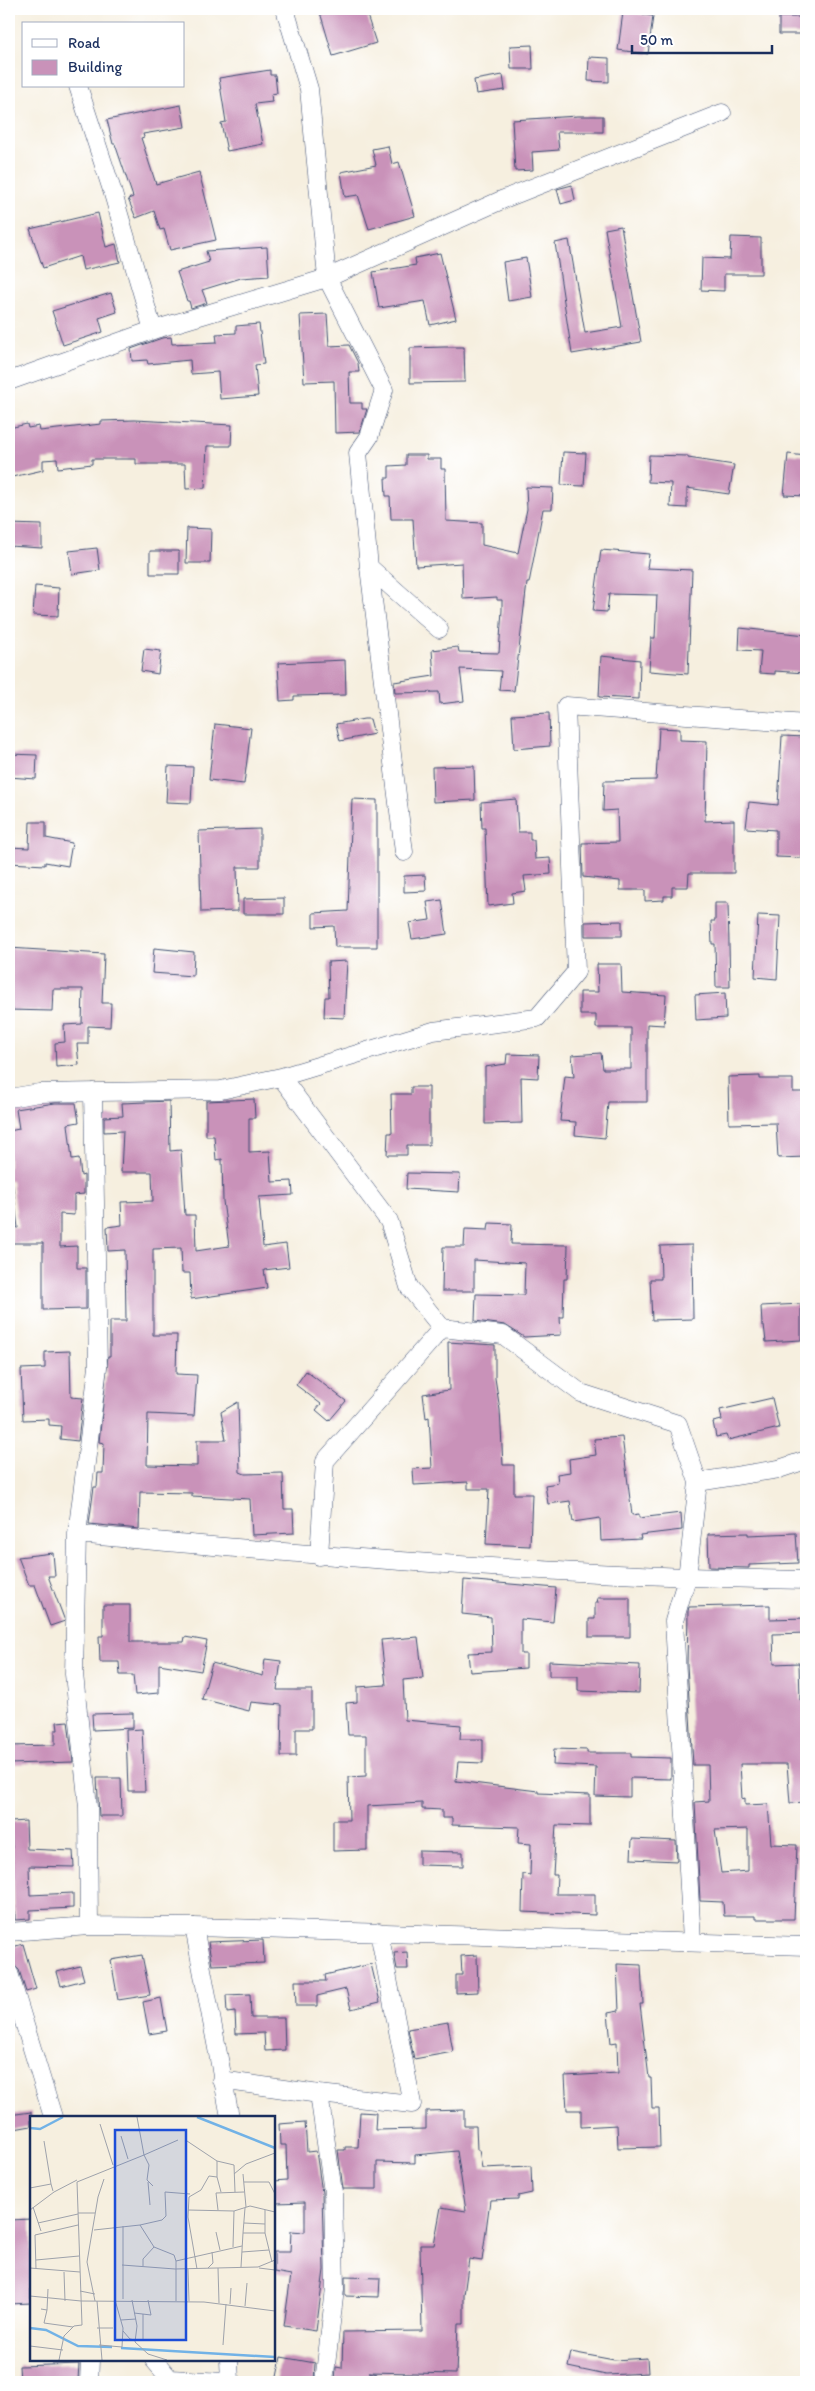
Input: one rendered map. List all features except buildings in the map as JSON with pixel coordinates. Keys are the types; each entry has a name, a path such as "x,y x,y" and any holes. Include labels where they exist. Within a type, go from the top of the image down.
{"street":[{"path":"285,9 309,89 327,278 384,390 369,437 358,453 369,567 404,852"},
{"path":"79,88 111,187 153,330"},
{"path":"9,381 153,330 327,278 504,199 722,113"},
{"path":"369,567 439,629"},
{"path":"9,1098 39,1093 221,1090 282,1077 433,1031 537,1018 576,972 566,706 806,724"},
{"path":"282,1077 389,1221 409,1287 442,1328 502,1335 581,1393 678,1424 698,1482 687,1578 674,1621 692,1941"},
{"path":"89,1926 88,1807 74,1674 77,1534 98,1367 93,1092"},
{"path":"319,1556 325,1461 442,1328"},
{"path":"698,1482 779,1469 806,1460"},
{"path":"77,1534 319,1556 687,1578 806,1580"},
{"path":"9,1932 89,1926 194,1927 806,1946"},
{"path":"194,1927 221,2080 230,2116"},
{"path":"221,2080 319,2094 412,2104 379,1932"},
{"path":"9,1973 53,2116"},
{"path":"319,2094 333,2192 335,2289 324,2382"},
{"path":"89,2382 90,2361"},
{"path":"155,2361 170,2379 224,2382"},
{"path":"229,2361 230,2382"}]}
